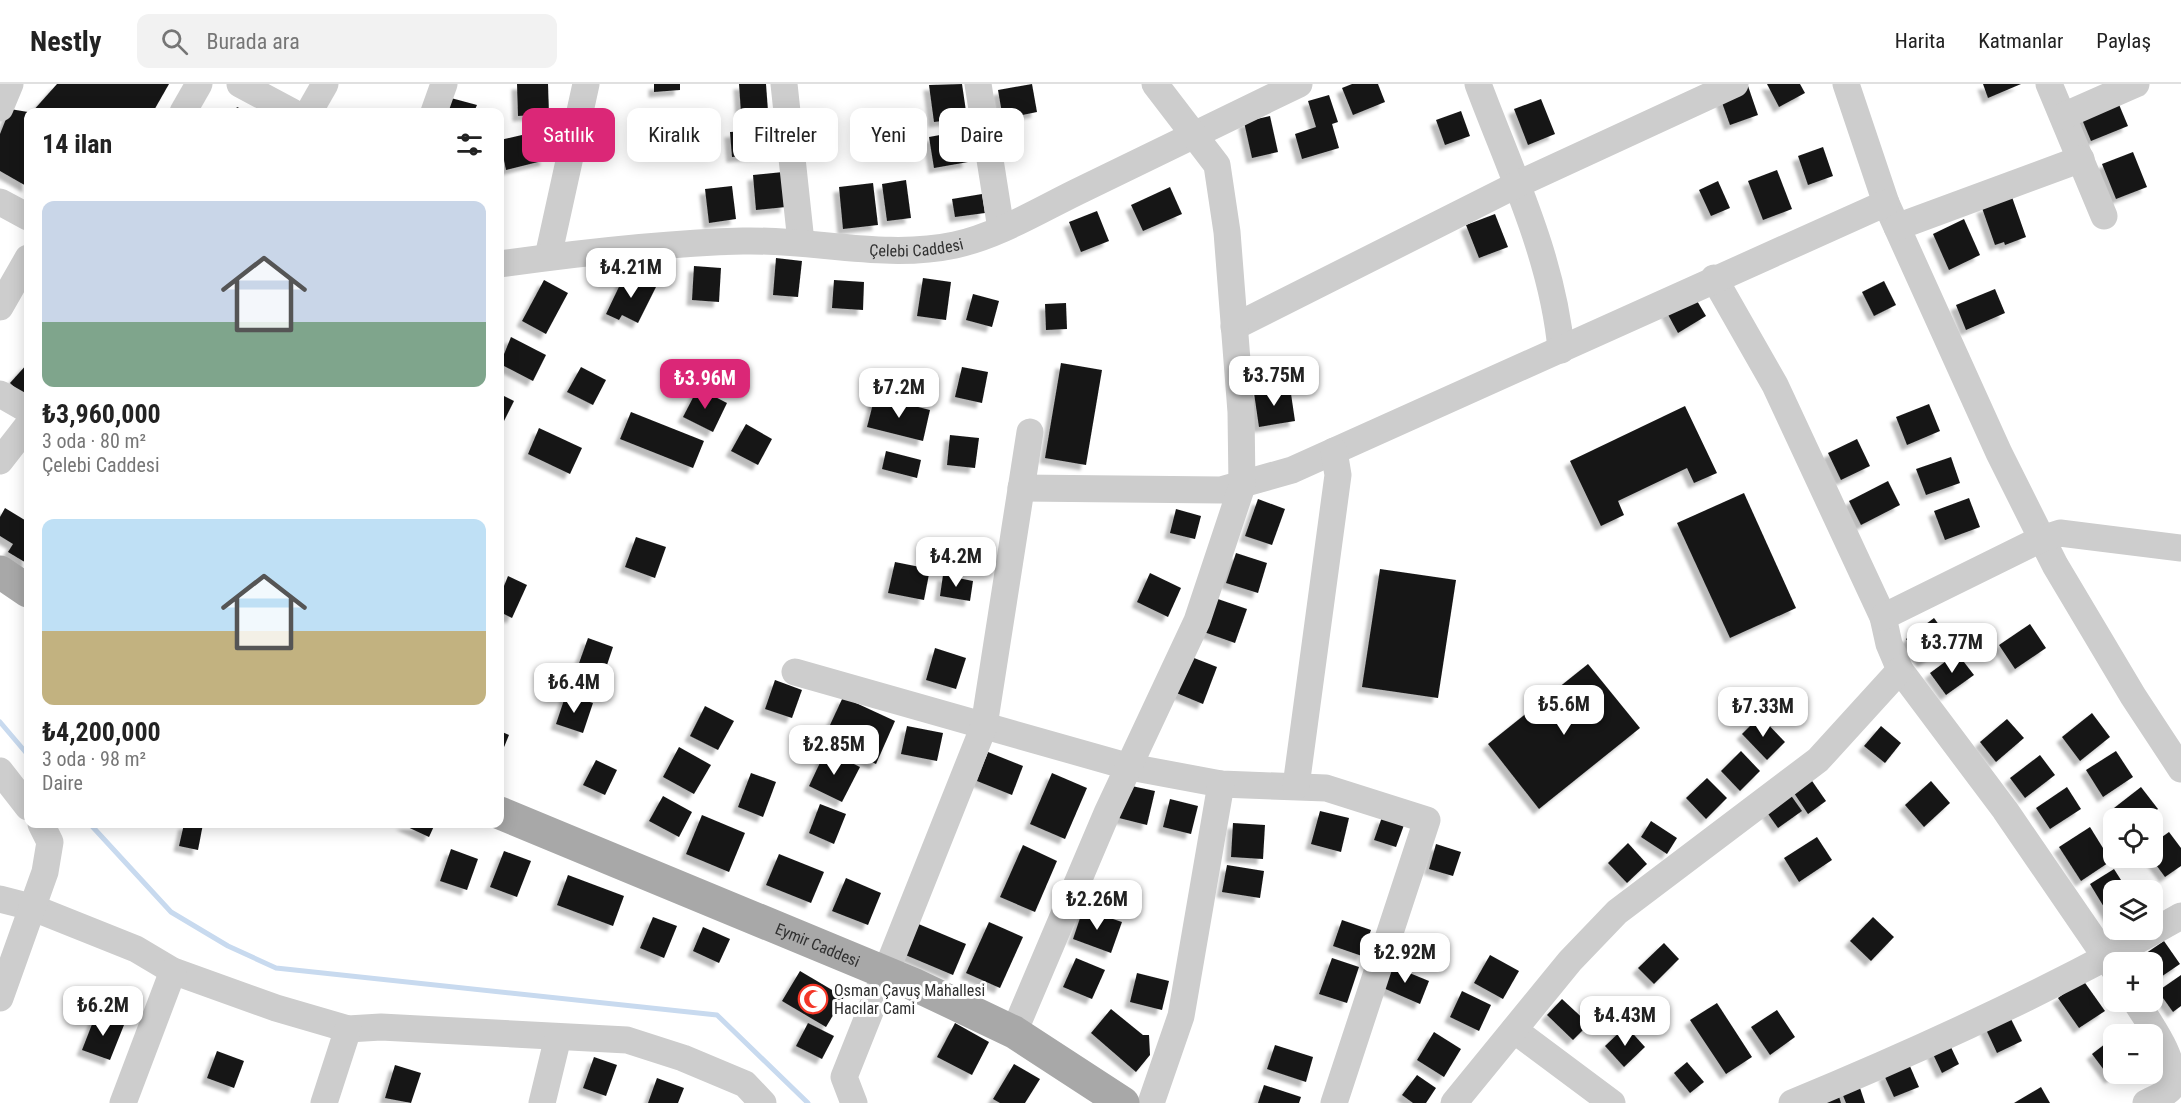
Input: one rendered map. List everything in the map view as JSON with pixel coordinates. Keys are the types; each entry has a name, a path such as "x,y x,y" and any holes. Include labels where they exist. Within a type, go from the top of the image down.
{"main road":[{"path":"0,572 24,588"},
{"name":"Eymir Caddesi","path":"504,815 884,972 1014,1032 1123,1103"}],"street":[{"path":"0,108 10,84"},
{"path":"185,108 199,84"},
{"path":"240,84 285,108"},
{"path":"311,108 325,84"},
{"path":"435,108 444,84"},
{"path":"548,257 586,84"},
{"path":"784,84 801,242"},
{"path":"978,84 1001,229"},
{"path":"1014,1032 1107,813 1197,621 1242,486 1241,412 1227,232 1217,165 1192,136 1155,84"},
{"name":"Çelebi Caddesi","path":"504,263 548,257 742,241 801,242 898,251 920,250 974,240 1299,84"},
{"path":"1478,84 1537,243 1558,315 1561,350"},
{"path":"1234,327 1516,185 1735,84"},
{"path":"1846,84 1892,215 1999,453 2041,539 2133,696 2181,769"},
{"path":"2049,84 2104,216"},
{"path":"2063,116 2136,84"},
{"path":"1021,488 1221,490 1242,486 1292,470 1561,350 1714,278 1892,215 2081,159"},
{"path":"0,202 24,215"},
{"path":"0,307 24,265"},
{"path":"1714,278 1775,385 1883,617 1889,644 1900,670 2004,810 2103,954"},
{"path":"0,394 24,408"},
{"path":"0,461 24,430"},
{"path":"854,1103 844,1077 984,726 1030,432"},
{"path":"1296,786 1338,475 1334,451"},
{"path":"1883,617 2041,539 2060,533 2181,548"},
{"path":"1454,1103 1570,961 1617,912 1818,760 1900,670"},
{"path":"795,672 1130,767 1221,784 1326,788 1427,820 1334,1103"},
{"path":"0,771 24,802"},
{"path":"1151,1103 1180,1016 1221,784"},
{"path":"0,998 45,872 50,842 43,828"},
{"path":"0,899 31,907 136,949 173,971 276,1008 348,1029 381,1027 627,1040 683,1058 745,1084 763,1103"},
{"path":"2128,952 2181,916"},
{"path":"1792,1103 1925,1048 2103,967"},
{"path":"123,1103 173,971"},
{"path":"2143,1012 2172,1057 2175,1079 2168,1090 2145,1103"},
{"path":"324,1103 348,1029"},
{"path":"1514,1030 1611,1103"},
{"path":"542,1103 558,1037"}],"building":[{"path":"57,84 169,84 155,108 36,108"},
{"path":"517,84 548,84 549,108 522,108 522,116 518,116"},
{"path":"654,84 680,84 680,90 654,92"},
{"path":"739,84 766,84 768,108 741,108"},
{"path":"962,84 966,108 939,108 939,121 934,122 929,85"},
{"path":"1032,84 1037,112 1024,115 1024,108 1001,108 998,90"},
{"path":"1352,84 1378,84 1385,102 1353,115 1342,88"},
{"path":"1767,84 1800,84 1805,93 1779,107"},
{"path":"1983,84 2021,84 1988,98"},
{"path":"1748,86 1758,115 1730,125 1720,97"},
{"path":"1329,95 1338,122 1332,124 1339,148 1302,159 1295,134 1316,127 1308,101"},
{"path":"2115,95 2128,126 2091,141 2078,110"},
{"path":"451,98 477,105 476,108 448,108"},
{"path":"1541,99 1555,134 1528,145 1514,109"},
{"path":"10,109 24,111 24,185 0,171 0,134"},
{"path":"1461,111 1470,136 1445,145 1436,120"},
{"path":"1270,116 1278,152 1252,158 1244,122"},
{"path":"730,132 733,132 733,157 732,157"},
{"path":"522,135 522,162 538,162 506,170 504,139"},
{"path":"939,135 939,162 968,162 934,168 929,137"},
{"path":"1823,147 1833,176 1808,185 1798,156"},
{"path":"2133,152 2147,187 2116,199 2102,164"},
{"path":"1777,170 1792,209 1763,220 1748,181"},
{"path":"783,172 786,207 756,210 753,175"},
{"path":"906,180 911,218 887,221 882,184"},
{"path":"1718,181 1730,208 1711,216 1699,190"},
{"path":"873,183 878,225 843,229 839,187"},
{"path":"732,186 736,219 709,223 705,189"},
{"path":"1170,187 1182,214 1143,231 1131,205"},
{"path":"982,194 985,213 955,217 952,199"},
{"path":"2012,197 2026,237 2005,245 2004,242 1995,245 1982,208"},
{"path":"1097,211 1109,241 1081,252 1069,222"},
{"path":"1495,214 1508,247 1479,258 1466,225"},
{"path":"1964,219 1980,255 1949,270 1933,234"},
{"path":"776,258 802,261 798,297 773,295"},
{"path":"694,266 721,268 719,302 692,300"},
{"path":"626,272 656,287 638,323 622,315 619,320 606,314"},
{"path":"923,278 951,282 946,320 917,316"},
{"path":"544,280 568,293 546,334 522,321"},
{"path":"834,280 864,282 863,310 832,308"},
{"path":"1884,281 1896,305 1874,316 1862,292"},
{"path":"1995,289 2005,313 1966,330 1956,305"},
{"path":"973,294 999,301 992,327 966,320"},
{"path":"1693,294 1706,316 1678,333 1666,311"},
{"path":"1066,303 1067,329 1046,330 1045,304"},
{"path":"511,337 546,355 533,381 504,366 504,354"},
{"path":"1061,363 1102,370 1086,465 1045,458"},
{"path":"24,367 24,396 10,383"},
{"path":"581,367 606,380 593,405 567,392"},
{"path":"962,367 988,372 982,403 955,397"},
{"path":"1290,387 1295,421 1259,427 1254,393"},
{"path":"698,388 727,403 713,432 683,417"},
{"path":"504,396 514,401 504,421"},
{"path":"875,396 930,410 923,441 867,427"},
{"path":"1929,404 1940,431 1907,445 1896,417"},
{"path":"1685,406 1717,473 1694,483 1687,468 1618,501 1624,515 1601,526 1570,461"},
{"path":"631,412 704,441 693,468 620,439"},
{"path":"746,424 772,439 758,465 731,451"},
{"path":"539,428 582,448 570,474 528,454"},
{"path":"950,435 979,438 975,468 947,465"},
{"path":"1857,439 1870,466 1841,480 1828,453"},
{"path":"886,451 921,460 917,478 882,469"},
{"path":"1951,457 1960,483 1926,495 1916,469"},
{"path":"1888,481 1900,505 1861,525 1849,501"},
{"path":"1744,493 1796,608 1730,638 1677,523"},
{"path":"1969,498 1980,527 1945,540 1934,511"},
{"path":"1258,499 1285,509 1272,545 1245,536"},
{"path":"5,508 24,520 24,562 8,552 13,544 0,536 0,517"},
{"path":"1176,509 1201,516 1195,539 1170,533"},
{"path":"636,537 666,547 655,578 625,567"},
{"path":"1236,553 1267,563 1258,593 1226,583"},
{"path":"895,562 930,569 924,600 888,593"},
{"path":"1380,569 1456,580 1438,698 1362,687"},
{"path":"1150,573 1181,588 1168,617 1137,602"},
{"path":"943,575 973,581 970,601 940,596"},
{"path":"508,576 527,585 512,618 504,614 504,586"},
{"path":"1215,598 1247,609 1235,643 1204,632"},
{"path":"1934,618 1951,641 1923,662 1906,639"},
{"path":"2030,624 2046,648 2015,669 1999,645"},
{"path":"588,638 613,647 604,674 578,666"},
{"path":"935,648 966,658 956,689 926,680"},
{"path":"1957,653 1974,675 1946,695 1930,673"},
{"path":"1189,656 1217,667 1203,704 1174,692"},
{"path":"1588,664 1640,728 1539,809 1488,744"},
{"path":"775,680 802,690 792,718 765,709"},
{"path":"566,694 593,703 583,733 556,724"},
{"path":"843,697 895,721 876,764 823,740"},
{"path":"705,706 734,721 718,750 690,736"},
{"path":"2092,713 2110,737 2080,761 2062,737"},
{"path":"1760,716 1785,742 1767,760 1742,734"},
{"path":"2007,719 2024,738 1996,762 1980,742"},
{"path":"907,726 943,733 937,761 901,754"},
{"path":"1881,726 1901,743 1885,763 1864,746"},
{"path":"504,733 509,735 504,747"},
{"path":"679,747 711,765 694,794 663,777"},
{"path":"826,750 860,767 842,802 809,786"},
{"path":"1741,751 1760,771 1740,791 1721,771"},
{"path":"2116,751 2133,777 2103,797 2086,770"},
{"path":"988,752 1023,766 1012,795 977,781"},
{"path":"2040,755 2055,775 2025,798 2010,778"},
{"path":"596,760 617,770 605,795 583,785"},
{"path":"751,773 776,782 763,817 738,807"},
{"path":"1052,773 1087,788 1065,839 1030,824"},
{"path":"1707,778 1727,798 1706,819 1686,798"},
{"path":"1810,778 1826,801 1808,814 1792,790"},
{"path":"1931,781 1950,803 1924,827 1905,805"},
{"path":"1127,785 1155,791 1147,825 1119,818"},
{"path":"1785,787 1802,811 1778,828 1761,804"},
{"path":"2067,787 2081,809 2050,829 2036,808"},
{"path":"2141,787 2157,808 2114,808"},
{"path":"663,796 692,812 679,837 649,821"},
{"path":"1170,799 1198,806 1191,834 1163,827"},
{"path":"820,804 846,814 834,844 809,833"},
{"path":"1320,811 1349,818 1341,852 1311,844"},
{"path":"702,815 745,833 729,872 686,854"},
{"path":"1382,817 1404,825 1396,847 1374,840"},
{"path":"1651,821 1677,838 1667,854 1641,837"},
{"path":"1233,823 1265,825 1263,859 1231,857"},
{"path":"2090,827 2103,848 2103,866 2081,881 2059,847"},
{"path":"183,828 202,828 198,850 179,846"},
{"path":"410,828 433,828 429,837"},
{"path":"2169,832 2181,848 2181,866 2165,877 2158,868 2163,868 2163,836"},
{"path":"1817,837 1832,860 1799,882 1784,858"},
{"path":"1628,843 1647,864 1627,883 1608,863"},
{"path":"1436,844 1461,852 1453,876 1429,869"},
{"path":"1023,845 1057,861 1035,912 1000,897"},
{"path":"451,849 478,859 467,890 440,881"},
{"path":"504,851 531,861 517,897 490,887"},
{"path":"779,854 824,872 811,903 766,885"},
{"path":"1227,865 1264,871 1260,898 1222,892"},
{"path":"2114,869 2121,880 2103,880 2103,905 2090,884"},
{"path":"568,875 624,896 613,926 557,905"},
{"path":"846,878 881,893 868,925 832,911"},
{"path":"1083,909 1122,922 1111,953 1073,939"},
{"path":"653,917 677,926 664,958 640,948"},
{"path":"1873,917 1894,937 1871,961 1850,941"},
{"path":"909,920 966,944 953,975 896,951"},
{"path":"1342,920 1371,930 1362,956 1333,946"},
{"path":"989,922 1023,937 1000,988 966,973"},
{"path":"703,927 730,939 719,963 693,951"},
{"path":"2164,941 2180,964 2163,976 2163,952 2148,952"},
{"path":"1664,943 1679,959 1654,984 1638,968"},
{"path":"1490,955 1519,971 1503,999 1474,983"},
{"path":"1076,958 1105,970 1092,999 1063,987"},
{"path":"1332,958 1359,967 1347,1003 1319,994"},
{"path":"1390,965 1429,981 1420,1004 1381,987"},
{"name":"Osman Çavuş Mahallesi Hacılar Cami","path":"800,971 844,997 826,1027 782,1001"},
{"path":"1137,973 1169,981 1162,1010 1130,1002"},
{"path":"2181,975 2181,1006 2173,1012 2163,998 2163,988"},
{"path":"2083,980 2103,1012 2079,1028 2058,998"},
{"path":"1462,991 1491,1005 1479,1031 1450,1017"},
{"path":"1562,999 1589,1024 1573,1040 1547,1015"},
{"path":"1717,1003 1752,1057 1726,1074 1690,1020"},
{"path":"1111,1009 1143,1035 1149,1035 1150,1055 1136,1072 1091,1033"},
{"path":"2006,1009 2022,1041 1997,1053 1982,1021"},
{"path":"1777,1010 1795,1037 1770,1055 1751,1027"},
{"path":"96,1014 124,1025 110,1060 82,1050"},
{"path":"808,1023 834,1036 822,1059 796,1046"},
{"path":"955,1023 989,1042 972,1075 937,1057"},
{"path":"1626,1026 1645,1047 1624,1067 1605,1046"},
{"path":"1434,1032 1461,1049 1444,1077 1417,1060"},
{"path":"1948,1041 1959,1064 1942,1073 1931,1050"},
{"path":"1275,1045 1313,1057 1306,1082 1267,1069"},
{"path":"2103,1046 2103,1069 2092,1054"},
{"path":"217,1051 244,1061 234,1088 207,1078"},
{"path":"594,1057 617,1065 606,1096 583,1088"},
{"path":"1687,1062 1704,1082 1690,1093 1674,1073"},
{"path":"1014,1064 1040,1079 1025,1103 1000,1103 993,1099"},
{"path":"1909,1064 1919,1087 1894,1097 1884,1075"},
{"path":"395,1065 421,1073 411,1103 385,1098"},
{"path":"1417,1075 1436,1088 1426,1103 1413,1103 1402,1095"},
{"path":"657,1078 684,1088 678,1103 648,1103"},
{"path":"1858,1082 1865,1103 1846,1103 1840,1088"},
{"path":"1264,1085 1301,1097 1299,1103 1258,1103"},
{"path":"2041,1087 2050,1103 2014,1103"},
{"path":"1837,1090 1841,1103 1820,1103"}],"waterway":[{"path":"0,722 24,750"},
{"path":"94,828 171,912 228,946 276,968 717,1015 808,1103"}],"place":[{"name":"Osman Çavuş Mahallesi Hacılar Cami","path":"813,999"}]}
